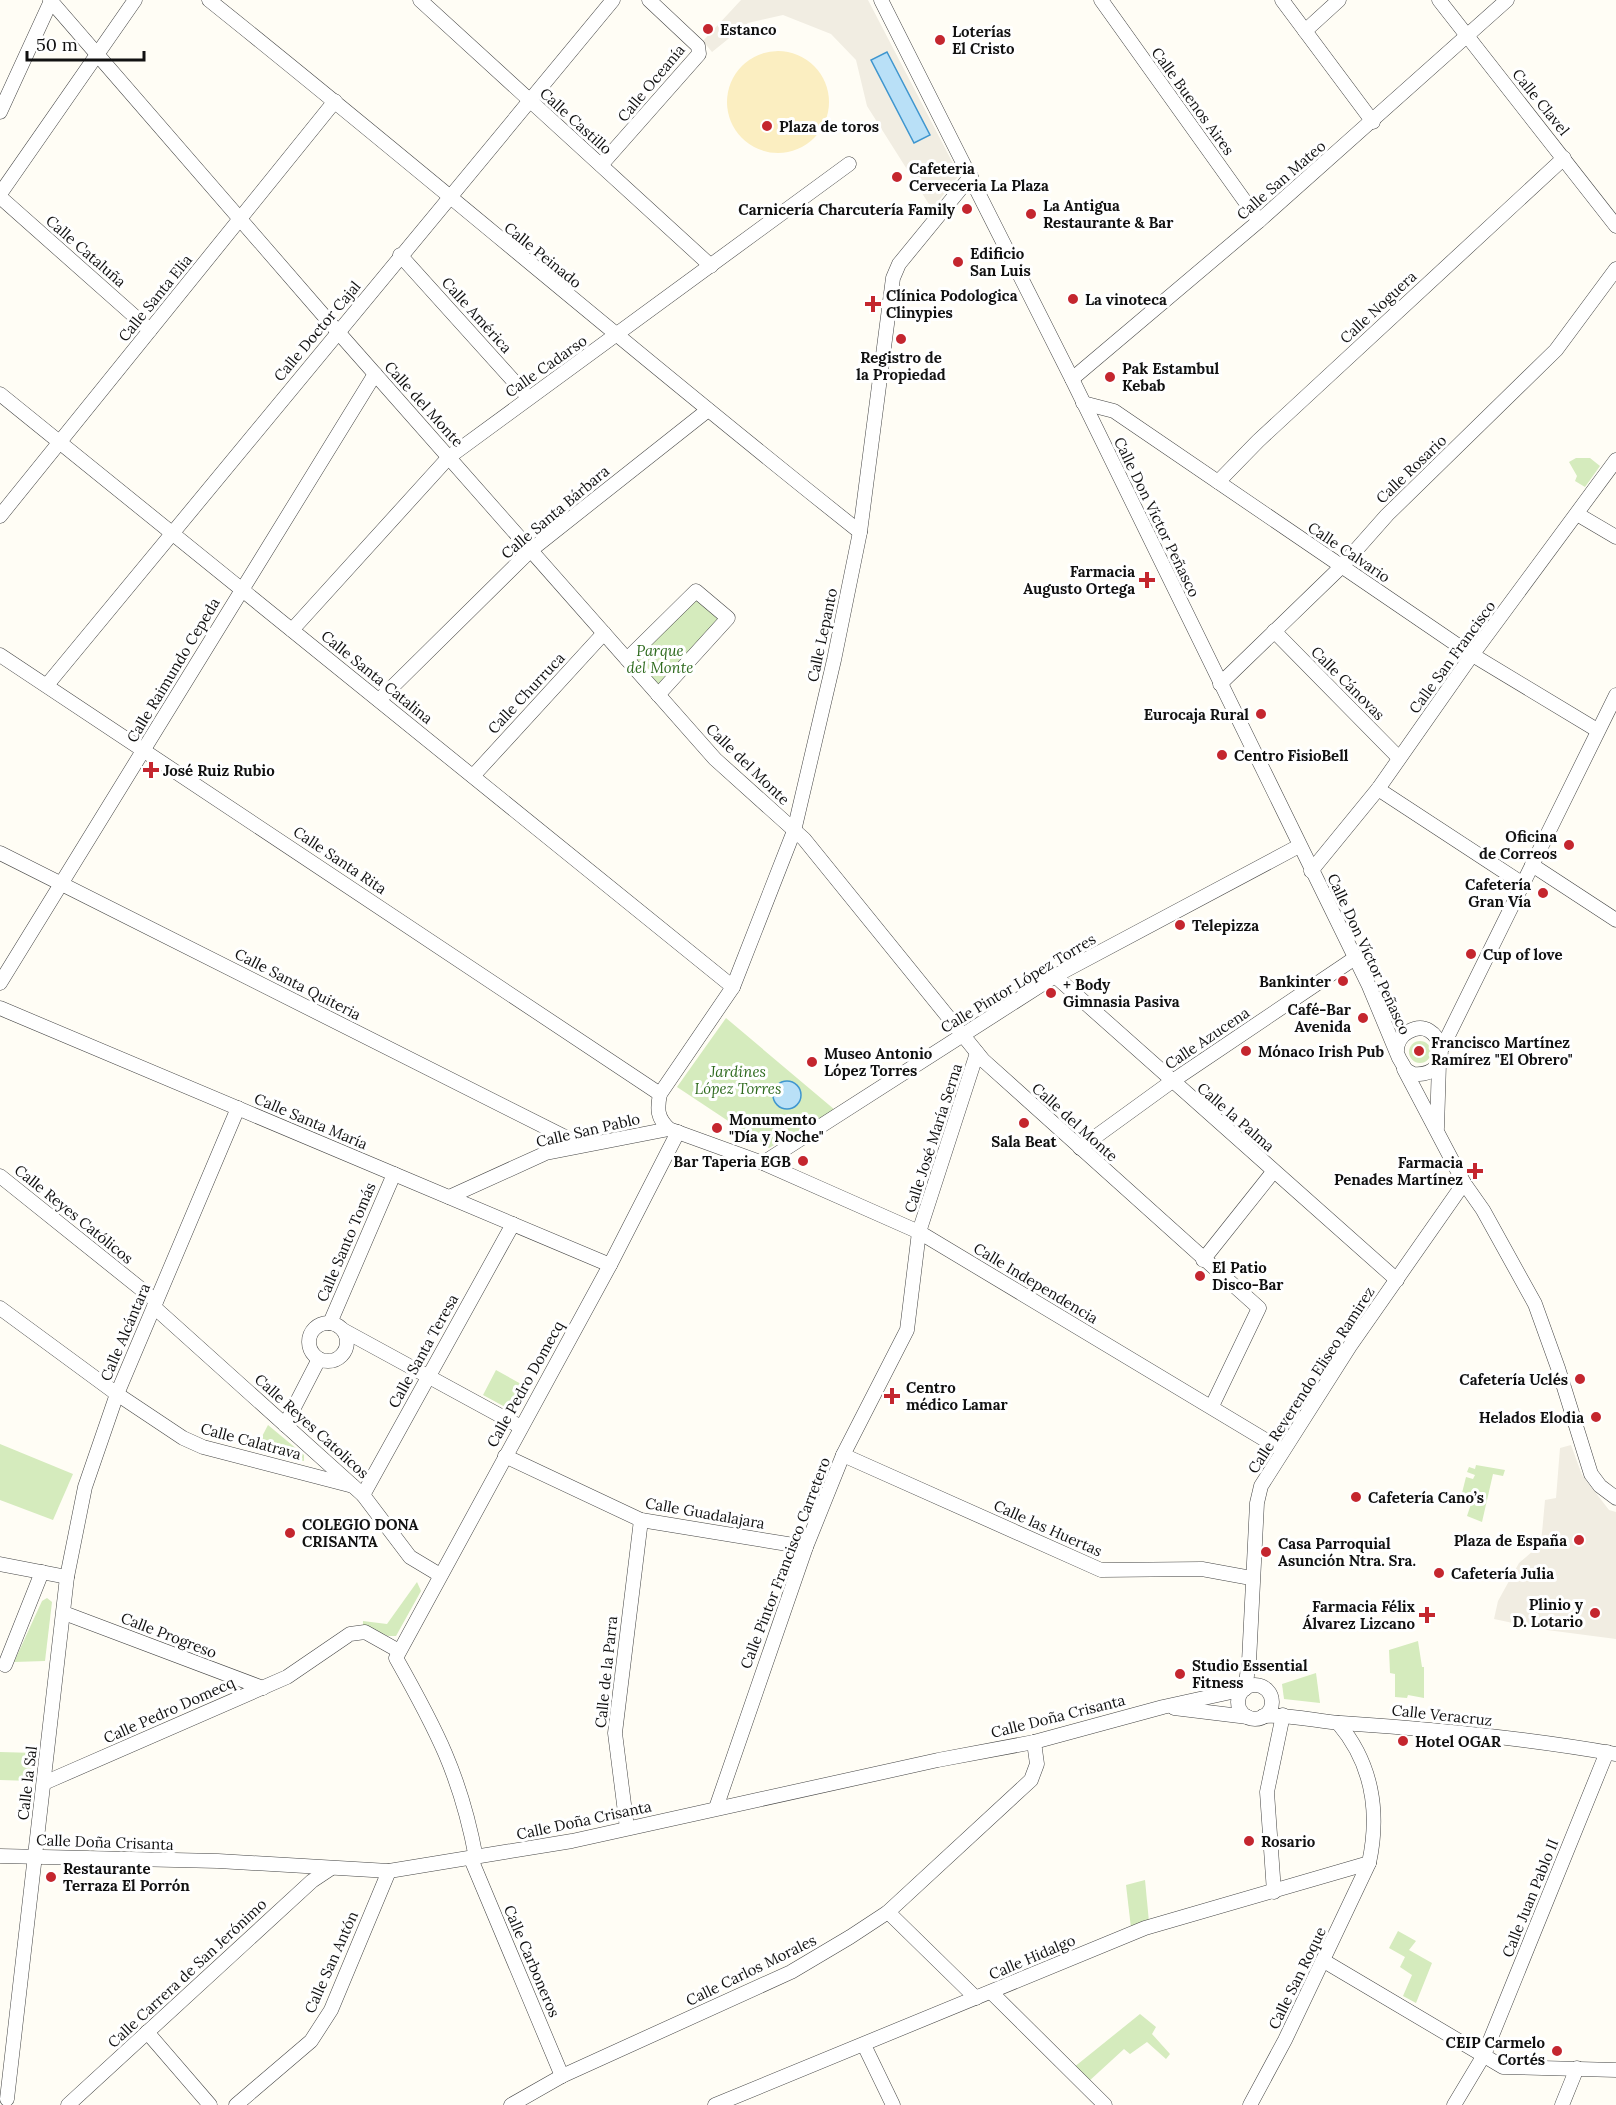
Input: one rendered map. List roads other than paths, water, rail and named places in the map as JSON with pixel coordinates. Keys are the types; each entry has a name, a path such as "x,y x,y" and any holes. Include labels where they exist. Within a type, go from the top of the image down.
{"street":[{"path":"0,196 135,0"},
{"name":"Calle Peinado","path":"209,0 335,101 617,336 860,532"},
{"name":"Calle Castillo","path":"420,0 711,266"},
{"name":"Calle Doctor Cajal","path":"47,685 171,532 613,0"},
{"name":"Calle Oceanía","path":"601,165 699,54 698,46 649,0"},
{"name":"Calle Don Víctor Peñasco","path":"881,0 1072,379 1355,958 1397,1051"},
{"name":"Calle Buenos Aires","path":"1101,0 1259,221"},
{"path":"1282,0 1373,122"},
{"path":"1305,31 1339,0"},
{"name":"Calle Clavel","path":"1439,0 1616,226"},
{"name":"Calle San Mateo","path":"1072,379 1373,122 1507,0"},
{"path":"0,112 51,1"},
{"name":"Calle del Monte","path":"51,1 338,332 715,759 794,831 977,1053 1203,1260 1260,1308 1212,1406"},
{"name":"Calle Santa Elia","path":"0,516 335,101"},
{"name":"Calle Noguera","path":"1218,482 1266,433 1564,158"},
{"name":"Calle Cadarso","path":"292,630 449,457 849,164"},
{"name":"Calle Lepanto","path":"660,1094 734,987 794,831 834,660 860,532 893,278 899,264 970,176"},
{"name":"Calle Cataluña","path":"0,196 150,330"},
{"name":"Calle América","path":"400,255 528,397"},
{"name":"Calle Rosario","path":"1220,684 1341,567 1387,515 1556,350 1616,269"},
{"name":"Calle Raimundo Cepeda","path":"0,983 375,374"},
{"name":"Calle Santa Catalina","path":"0,394 734,987"},
{"name":"Calle Calvario","path":"1083,403 1114,411 1472,655 1597,730"},
{"name":"Calle Santa Bárbara","path":"380,700 531,550 708,410"},
{"name":"Calle San Francisco","path":"1311,871 1378,789 1472,655 1616,460"},
{"path":"1578,514 1616,537"},
{"path":"627,659 696,591 728,618 658,695"},
{"name":"Calle Cánovas","path":"1274,631 1399,758"},
{"name":"Calle Churruca","path":"473,776 604,633"},
{"name":"Calle Santa Rita","path":"0,655 660,1094"},
{"path":"1437,1130 1439,1063 1442,1048 1597,730 1610,720 1616,695"},
{"path":"1378,789 1523,884"},
{"name":"Calle Pintor López Torres","path":"763,1163 1055,976 1299,846"},
{"name":"Calle Santa Quiteria","path":"0,853 580,1145"},
{"path":"1532,865 1616,921"},
{"name":"Calle Azucena","path":"1080,1148 1171,1082 1355,958"},
{"name":"Calle la Palma","path":"1055,976 1171,1082 1396,1280"},
{"name":"Calle Santa María","path":"0,1008 610,1265"},
{"path":"1442,1048 1434,1034 1420,1029 1406,1033 1397,1045 1402,1064 1464,1183 1483,1210 1535,1304 1558,1368 1591,1474 1600,1486 1616,1498"},
{"name":"Calle José María Serna","path":"919,1233 977,1053"},
{"path":"1402,1064 1406,1070 1420,1074 1434,1069 1439,1063"},
{"path":"660,1094 658,1109 661,1121 674,1130"},
{"name":"Calle Alcántara","path":"67,1577 85,1487 117,1394 238,1108"},
{"name":"Calle San Pablo","path":"449,1197 546,1153 580,1145 674,1130"},
{"name":"Calle Independencia","path":"674,1130 763,1163 919,1233 1212,1406 1282,1450"},
{"name":"Calle Pedro Domecq","path":"44,1783 287,1677 350,1634 359,1631 398,1654 610,1265 674,1130"},
{"path":"1203,1260 1273,1172"},
{"name":"Calle Santo Tomás","path":"330,1323 394,1174"},
{"name":"Calle Reyes Católicos","path":"0,1176 155,1304"},
{"name":"Calle Reverendo Eliseo Ramirez","path":"1245,1689 1249,1662 1251,1578 1257,1503 1262,1486 1282,1450 1464,1183"},
{"name":"Calle Santa Teresa","path":"358,1490 427,1376 513,1224"},
{"name":"Calle Pintor Francisco Carretero","path":"716,1808 806,1547 843,1455 907,1330 919,1233"},
{"name":"Calle Reyes Catolicos","path":"155,1304 358,1490 410,1557 440,1575"},
{"name":"Calle Calatrava","path":"0,1308 117,1394 183,1438 203,1447 358,1490"},
{"path":"343,1330 347,1344 341,1355 331,1360 319,1359 311,1350 309,1339 318,1325 330,1323 343,1330 427,1376 521,1427"},
{"path":"285,1425 319,1359"},
{"name":"Calle las Huertas","path":"843,1455 1101,1570 1203,1569 1251,1578"},
{"name":"Calle Guadalajara","path":"505,1456 641,1520 806,1547"},
{"name":"Calle de la Parra","path":"627,1828 615,1733 641,1520"},
{"path":"0,1564 67,1577"},
{"path":"5,1665 42,1572"},
{"name":"Calle la Sal","path":"8,2100 67,1577"},
{"name":"Calle Progreso","path":"64,1612 263,1688"},
{"name":"Calle Carboneros","path":"398,1654 451,1763 460,1788 473,1858 562,2076"},
{"name":"Calle Doña Crisanta","path":"0,1856 218,1861 389,1871 473,1858 627,1828 1034,1742 1163,1707 1255,1685 1269,1692 1271,1707 1263,1716 1248,1717 1163,1707"},
{"path":"1245,1689 1238,1704 1248,1717"},
{"path":"1274,1892 1267,1792 1283,1715"},
{"name":"Calle Veracruz","path":"1263,1716 1283,1715 1338,1723 1445,1729 1611,1753"},
{"name":"Calle San Roque","path":"1250,2105 1324,1961 1369,1863 1375,1836 1369,1783 1360,1753 1338,1723"},
{"name":"Calle Carlos Morales","path":"511,2105 562,2076 791,1971 888,1912 1031,1780 1037,1764 1034,1742"},
{"name":"Calle Juan Pablo II","path":"1454,2105 1484,2055 1611,1753"},
{"name":"Calle Hidalgo","path":"715,2105 1145,1928 1369,1863"},
{"name":"Calle Carrera de San Jerónimo","path":"68,2105 312,1881 330,1869"},
{"name":"Calle San Antón","path":"236,2105 310,2041 331,2010 389,1871"},
{"path":"888,1912 976,1998"},
{"path":"1324,1961 1503,2067 1616,2070"},
{"path":"991,1992 1105,2105"},
{"path":"147,2032 210,2105"},
{"path":"864,2045 893,2105"},
{"path":"1562,2105 1577,2068"}],"water":[{"path":"887,52 930,135 914,143 871,60"},
{"path":"787,1081 797,1085 801,1095 797,1105 787,1109 777,1105 773,1095 777,1085"}],"place":[{"name":"Estanco","path":"708,29"},
{"name":"Loterías El Cristo","path":"940,40"},
{"name":"Plaza de toros","path":"767,126"},
{"name":"Cafeteria Cerveceria La Plaza","path":"897,177"},
{"name":"Carnicería Charcutería Family","path":"967,209"},
{"name":"La Antigua Restaurante & Bar","path":"1031,214"},
{"name":"Edificio San Luis","path":"958,262"},
{"name":"La vinoteca","path":"1073,299"},
{"name":"Clínica Podologica Clinypies","path":"873,304"},
{"name":"Registro de la Propiedad","path":"901,339"},
{"name":"Pak Estambul Kebab","path":"1110,377"},
{"name":"Farmacia Augusto Ortega","path":"1147,580"},
{"name":"Eurocaja Rural","path":"1261,714"},
{"name":"Centro FisioBell","path":"1222,755"},
{"name":"José Ruiz Rubio","path":"151,770"},
{"name":"Oficina de Correos","path":"1569,845"},
{"name":"Cafetería Gran Vía","path":"1543,893"},
{"name":"Telepizza","path":"1180,925"},
{"name":"Cup of love","path":"1471,954"},
{"name":"Bankinter","path":"1343,981"},
{"name":"+ Body Gimnasia Pasiva","path":"1051,993"},
{"name":"Café-Bar Avenida","path":"1363,1018"},
{"name":"Mónaco Irish Pub","path":"1246,1051"},
{"name":"Francisco Martínez Ramírez \"El Obrero\"","path":"1419,1051"},
{"name":"Museo Antonio López Torres","path":"812,1062"},
{"name":"Sala Beat","path":"1024,1123"},
{"name":"Monumento \"Día y Noche\"","path":"717,1128"},
{"name":"Bar Taperia EGB","path":"803,1161"},
{"name":"Farmacia Penades Martínez","path":"1475,1171"},
{"name":"El Patio Disco-Bar","path":"1200,1276"},
{"name":"Cafetería Uclés","path":"1580,1379"},
{"name":"Centro médico Lamar","path":"892,1396"},
{"name":"Helados Elodia","path":"1596,1417"},
{"name":"Cafetería Cano’s","path":"1356,1497"},
{"name":"COLEGIO DONA CRISANTA","path":"290,1533"},
{"name":"Plaza de España","path":"1579,1540"},
{"name":"Casa Parroquial Asunción Ntra. Sra.","path":"1266,1552"},
{"name":"Cafetería Julia","path":"1439,1573"},
{"name":"Plinio y D. Lotario","path":"1595,1613"},
{"name":"Farmacia Félix Álvarez Lizcano","path":"1427,1615"},
{"name":"Studio Essential Fitness","path":"1180,1674"},
{"name":"Hotel OGAR","path":"1403,1741"},
{"name":"Rosario","path":"1249,1841"},
{"name":"Restaurante Terraza El Porrón","path":"51,1877"},
{"name":"CEIP Carmelo Cortés","path":"1557,2051"}],"park label":[{"name":"Parque del Monte","path":"660,658"},
{"name":"Jardines López Torres","path":"738,1080"}]}
